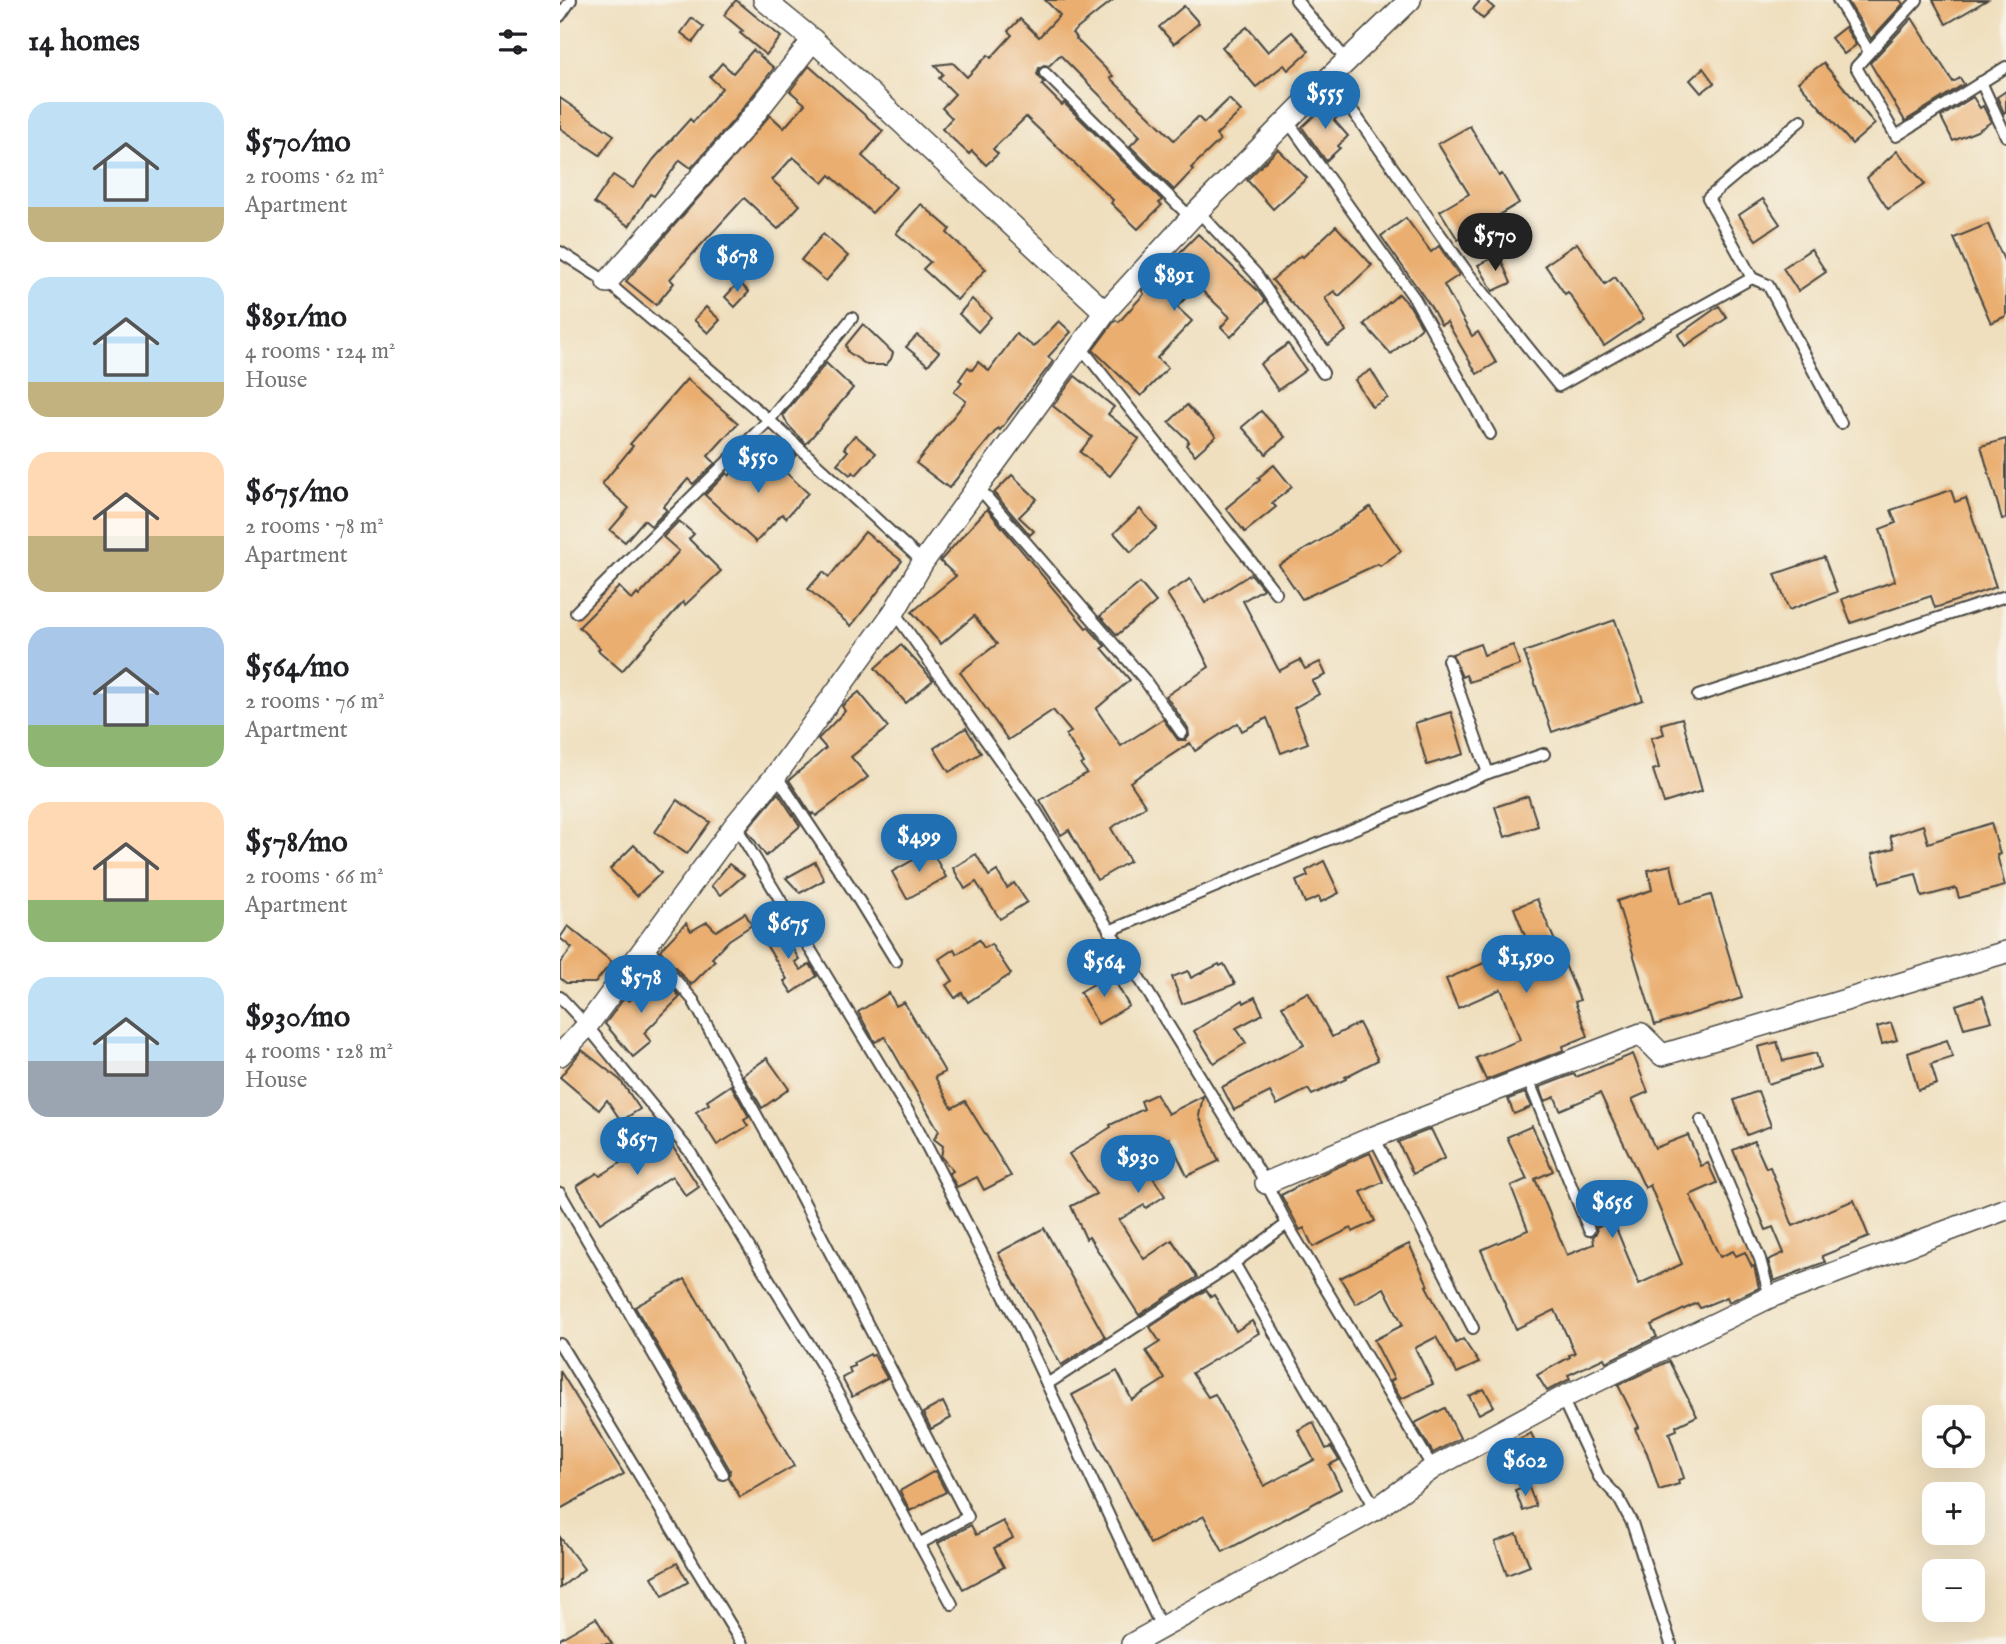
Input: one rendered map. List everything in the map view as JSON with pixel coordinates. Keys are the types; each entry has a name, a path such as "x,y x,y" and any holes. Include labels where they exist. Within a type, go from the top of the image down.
{"street":[{"path":"764,0 813,40 1105,312"},
{"path":"560,1055 587,1026 735,825 776,775 894,612 923,562 1105,312 1194,215 1410,0"},
{"path":"607,282 742,130 813,40"},
{"path":"1266,1183 1374,1137 1642,1034 1662,1055 2006,951"},
{"path":"1132,1644 1376,1509 1433,1468 1562,1398 1770,1297 2006,1209"}],"lane":[{"path":"560,16 570,0"},
{"path":"1296,0 1348,62"},
{"path":"1838,0 1870,52"},
{"path":"1917,0 1856,67 1896,136 2006,67"},
{"path":"1045,73 1256,274 1323,373"},
{"path":"1329,78 1467,272 1559,386 1752,278"},
{"path":"1981,82 2006,136"},
{"path":"1287,120 1415,299 1490,434"},
{"path":"1801,120 1708,198 1752,278 1768,285 1840,423"},
{"path":"560,252 607,282 769,421 923,562"},
{"path":"576,612 769,421 852,318"},
{"path":"1080,346 1276,593"},
{"path":"978,487 1144,679 1182,733"},
{"path":"1698,696 2006,596"},
{"path":"894,612 1034,808 1266,1183 1287,1224 1433,1468"},
{"path":"1448,660 1488,773"},
{"path":"1109,931 1488,773 1544,754"},
{"path":"776,775 896,961"},
{"path":"735,825 914,1121 1023,1333 1162,1629"},
{"path":"646,946 693,1000 700,1012 795,1185 968,1517 919,1544"},
{"path":"560,997 690,1152 822,1365 952,1604"},
{"path":"1528,1079 1589,1230"},
{"path":"1701,1120 1760,1259 1770,1297"},
{"path":"1374,1137 1473,1328"},
{"path":"560,1194 723,1474"},
{"path":"1047,1384 1234,1264 1287,1224"},
{"path":"1234,1264 1376,1509"},
{"path":"560,1344 742,1644"},
{"path":"1562,1398 1599,1477 1618,1497 1632,1523 1671,1644"}],"building":[{"path":"736,0 781,37 766,55 724,15"},
{"path":"1045,0 1113,0 1072,33 1113,76 1110,78 1174,140 1198,117 1204,123 1229,99 1241,111 1216,135 1220,140 1191,168 1193,170 1174,190 1130,146 1140,136 1060,55 1049,66 1039,68 1037,74 1044,83 1042,85 1062,105 1064,103 1162,200 1159,203 1162,205 1138,229 1111,203 1113,200 1026,117 993,149 998,154 986,165 972,151 969,154 942,129 952,118 942,108 955,94 939,78 943,74 935,65 953,63 967,77 988,55 991,58 1012,35 1008,31 1020,19 1039,37 1060,15"},
{"path":"1481,0 1494,8 1483,19 1473,9"},
{"path":"1847,0 1900,0 1903,4 1871,39"},
{"path":"1933,0 1987,0 1946,24"},
{"path":"1184,6 1199,23 1174,44 1159,27"},
{"path":"692,18 704,27 693,42 681,33"},
{"path":"1912,18 1953,82 1960,78 1964,84 1905,121 1870,63"},
{"path":"1247,27 1268,52 1292,32 1309,51 1288,70 1284,65 1256,87 1222,47"},
{"path":"1845,27 1856,45 1844,54 1831,38"},
{"path":"753,50 774,68 732,122 691,168 680,160 654,196 650,194 629,226 594,203 613,175 633,188 654,159 690,119 693,122 722,88 710,77 722,63 733,73"},
{"path":"1823,63 1875,124 1852,144 1798,82"},
{"path":"809,66 883,131 862,156 896,187 872,213 830,175 823,183 793,157 772,180 800,205 778,229 744,198 670,279 674,283 656,305 626,281 770,115 784,128 805,104 790,91"},
{"path":"1703,68 1714,83 1701,93 1690,80"},
{"path":"2006,91 2006,111 2004,113 1997,97"},
{"path":"1973,97 1980,108 1983,106 1991,122 1953,141 1941,117"},
{"path":"560,98 614,135 600,155 560,128"},
{"path":"1327,100 1340,115 1334,120 1348,136 1326,161 1302,127"},
{"path":"1470,126 1499,176 1502,174 1519,203 1458,240 1440,211 1469,194 1438,144"},
{"path":"1278,149 1307,178 1273,209 1247,180"},
{"path":"1897,151 1925,184 1888,209 1867,178"},
{"path":"1763,199 1780,224 1756,240 1739,215"},
{"path":"921,204 950,229 947,233 986,269 957,300 923,269 930,262 896,233"},
{"path":"1406,218 1431,252 1439,246 1459,275 1444,285 1472,336 1478,332 1496,363 1477,374 1447,322 1441,325 1381,236"},
{"path":"1988,224 2006,265 2006,316 1991,323 1954,238"},
{"path":"1336,226 1372,265 1339,296 1334,291 1325,298 1346,331 1328,345 1272,280 1301,255 1303,257"},
{"path":"823,234 848,256 826,281 801,260"},
{"path":"1198,234 1257,290 1265,301 1231,337 1221,327 1230,317 1197,286 1177,307 1192,321 1157,358 1168,368 1141,396 1093,350 1113,323 1116,320 1119,322 1144,294 1142,291"},
{"path":"1577,243 1605,284 1615,277 1644,319 1604,346 1568,292 1565,294 1545,265"},
{"path":"1811,249 1826,272 1798,291 1783,268"},
{"path":"1499,255 1511,283 1493,291 1478,265"},
{"path":"739,282 749,292 735,307 725,297"},
{"path":"1399,294 1410,306 1422,327 1391,354 1364,324"},
{"path":"972,299 991,317 978,332 959,314"},
{"path":"1719,306 1727,318 1685,346 1678,335"},
{"path":"706,307 720,320 708,333 694,320"},
{"path":"1059,321 1071,332 1048,357 1053,361 1000,430 998,428 949,488 916,463 966,401 954,392 968,367 972,370 978,362 989,371 1016,334 1034,347"},
{"path":"863,324 893,353 886,365 867,365 848,352 846,345"},
{"path":"917,335 939,352 928,365 906,347"},
{"path":"1288,344 1306,370 1278,390 1260,364"},
{"path":"826,363 853,388 806,444 788,425 783,415"},
{"path":"1371,370 1388,398 1372,407 1355,380"},
{"path":"1075,376 1114,407 1108,414 1139,439 1110,476 1080,452 1092,437 1053,406"},
{"path":"687,379 738,423 708,456 715,463 693,484 688,479 663,507 667,510 651,526 644,520 625,542 610,530 629,508 602,484 633,446 630,444"},
{"path":"1187,405 1216,436 1195,455 1186,445 1189,441 1169,422"},
{"path":"1261,411 1285,437 1266,454 1242,427"},
{"path":"855,435 876,453 856,475 853,472 850,475 837,464 848,451 844,448"},
{"path":"2006,439 2006,518 2002,519 1981,446"},
{"path":"785,446 796,455 783,470 808,493 786,518 782,514 756,542 705,495 741,463 757,477"},
{"path":"1274,465 1292,487 1272,503 1276,507 1245,532 1226,508"},
{"path":"1012,475 1037,499 1019,517 1034,531 1030,535 994,493"},
{"path":"1951,490 1955,502 1966,498 1996,587 1935,608 1931,596 1851,623 1842,599 1895,581 1880,529 1896,523 1891,510"},
{"path":"1370,507 1401,551 1380,566 1378,564 1302,599 1279,565"},
{"path":"987,509 1086,628 1088,627 1105,646 1102,648 1130,680 1096,709 1121,746 1163,719 1178,740 1186,740 1189,736 1188,728 1166,696 1209,667 1192,633 1167,594 1190,579 1205,603 1251,574 1263,589 1243,601 1279,671 1300,660 1305,669 1320,662 1326,675 1312,681 1319,694 1294,708 1308,743 1281,753 1267,718 1242,731 1238,723 1195,751 1190,743 1130,782 1146,806 1111,828 1130,861 1097,880 1069,830 1061,835 1040,800 1087,773 1081,765 1084,763 1066,735 1071,732 1053,710 1008,740 960,672 997,644 974,616 941,644 912,612 956,576 940,561"},
{"path":"1140,509 1157,528 1131,552 1114,533"},
{"path":"679,521 694,534 689,539 721,571 685,605 683,602 622,671 598,650 600,648 579,627 619,587 632,600 637,594 639,596 679,551 663,537"},
{"path":"865,532 902,561 851,626 808,589 823,572 829,577"},
{"path":"1824,557 1837,592 1789,610 1775,574"},
{"path":"1140,583 1156,602 1117,635 1100,616"},
{"path":"1615,620 1643,700 1552,732 1524,652"},
{"path":"1480,644 1484,655 1513,645 1520,665 1469,682 1466,675 1462,677 1452,654"},
{"path":"901,645 933,680 906,703 875,668"},
{"path":"859,692 888,727 851,757 868,777 816,816 814,813 812,815 789,780 826,748 818,739 845,711 842,706"},
{"path":"1451,712 1464,754 1427,765 1415,723"},
{"path":"1682,718 1702,791 1664,803 1653,770 1659,768 1651,738 1664,734 1661,724"},
{"path":"966,728 981,753 949,772 934,748"},
{"path":"778,793 800,826 766,856 747,830"},
{"path":"1528,796 1538,826 1505,837 1495,807"},
{"path":"677,800 710,822 687,854 655,832"},
{"path":"1991,823 2005,886 1959,898 1956,888 1922,897 1916,874 1880,883 1872,854 1894,848 1890,836 1923,825 1928,843"},
{"path":"634,845 661,873 637,896 610,869"},
{"path":"931,850 946,877 907,899 892,872"},
{"path":"976,854 989,876 997,871 1007,888 1014,883 1027,902 1000,919 976,882 965,889 953,868"},
{"path":"1324,861 1339,893 1321,902 1319,897 1305,903 1296,881 1308,876 1306,871"},
{"path":"815,862 824,880 800,893 786,878"},
{"path":"729,864 744,875 721,895 711,886"},
{"path":"1671,865 1680,904 1711,895 1742,998 1655,1025 1617,901 1652,890 1648,870"},
{"path":"1537,899 1580,1000 1575,1002 1588,1036 1563,1046 1564,1050 1486,1080 1476,1058 1520,1040 1501,989 1458,1008 1446,979 1527,941 1514,908"},
{"path":"745,913 752,925 729,940 712,958 715,961 691,985 660,950 686,923 691,931 707,922 716,931"},
{"path":"568,926 612,962 595,983 566,983 560,978 560,963 572,948 560,938"},
{"path":"779,927 799,959 795,962 801,970 810,964 817,976 792,993 784,981 787,979 762,938"},
{"path":"979,940 984,948 991,944 1011,974 968,1002 962,993 955,998 946,985 953,981 939,959 954,949 957,954"},
{"path":"1224,964 1235,984 1182,1004 1172,977 1188,971 1191,978"},
{"path":"1111,974 1129,1006 1098,1024 1080,992"},
{"path":"661,975 680,997 644,1033 651,1042 633,1057 605,1024 625,998 629,1001"},
{"path":"1308,992 1332,1037 1359,1023 1378,1060 1312,1095 1308,1089 1277,1105 1270,1092 1234,1110 1222,1087 1304,1045 1282,1006"},
{"path":"889,993 896,1006 904,1002 945,1072 935,1077 952,1108 965,1101 1011,1176 984,1190 977,1177 957,1187 949,1173 953,1171 941,1157 943,1146 934,1139 939,1131 885,1037 875,1042 858,1012"},
{"path":"1983,996 1992,1021 1964,1028 1956,1005"},
{"path":"1255,997 1263,1014 1236,1028 1246,1043 1214,1063 1194,1031 1243,1000 1244,1003"},
{"path":"1891,1023 1897,1040 1882,1044 1877,1027"},
{"path":"1947,1040 1953,1057 1931,1064 1937,1084 1918,1090 1908,1053"},
{"path":"1777,1042 1783,1061 1816,1053 1820,1067 1768,1084 1758,1047"},
{"path":"582,1050 620,1080 640,1109 621,1121 607,1100 599,1110 560,1077"},
{"path":"1633,1054 1648,1092 1632,1099 1655,1148 1688,1135 1701,1166 1708,1163 1717,1183 1690,1195 1720,1257 1733,1251 1736,1256 1745,1252 1752,1267 1754,1266 1759,1288 1729,1302 1727,1297 1700,1308 1697,1303 1651,1325 1657,1337 1606,1362 1604,1358 1568,1375 1570,1379 1547,1391 1537,1375 1575,1353 1555,1310 1516,1329 1481,1250 1528,1230 1511,1186 1527,1179 1507,1137 1532,1126 1553,1171 1535,1179 1567,1255 1594,1244 1596,1227 1602,1225 1616,1228 1639,1284 1682,1264 1650,1185 1645,1188 1600,1093 1560,1110 1555,1097 1545,1101 1540,1087 1574,1074 1576,1077"},
{"path":"767,1058 789,1089 762,1108 743,1075"},
{"path":"731,1085 749,1117 744,1120 748,1126 717,1145 696,1112"},
{"path":"1758,1091 1771,1126 1747,1135 1734,1100"},
{"path":"1525,1093 1531,1107 1514,1114 1508,1099"},
{"path":"1156,1094 1168,1114 1203,1096 1199,1116 1219,1161 1187,1176 1169,1138 1137,1153 1165,1196 1119,1220 1144,1259 1172,1240 1197,1277 1139,1315 1089,1237 1086,1239 1071,1206 1096,1194 1069,1154 1111,1127 1110,1125 1144,1109 1141,1101"},
{"path":"659,1126 699,1187 686,1196 672,1176 600,1223 577,1186 597,1173 600,1176 650,1144 644,1136"},
{"path":"1431,1129 1445,1158 1413,1174 1398,1142"},
{"path":"1754,1141 1766,1168 1770,1167 1793,1226 1854,1200 1869,1237 1822,1256 1825,1262 1774,1281 1768,1260 1784,1253 1773,1227 1766,1230 1733,1150"},
{"path":"1370,1153 1383,1182 1361,1192 1375,1221 1353,1232 1351,1228 1313,1247 1304,1228 1300,1230 1281,1195"},
{"path":"1044,1228 1105,1337 1061,1365 998,1253"},
{"path":"1409,1244 1428,1285 1426,1286 1456,1343 1463,1339 1479,1363 1457,1373 1436,1337 1415,1348 1433,1384 1401,1399 1390,1381 1394,1379 1374,1340 1403,1325 1384,1288 1356,1304 1340,1278"},
{"path":"685,1279 794,1466 740,1497 729,1479 730,1470 635,1307"},
{"path":"1206,1290 1211,1297 1214,1295 1236,1331 1252,1321 1259,1333 1192,1373 1208,1397 1215,1394 1264,1486 1314,1460 1298,1430 1313,1422 1326,1449 1331,1447 1339,1460 1329,1465 1341,1489 1223,1552 1204,1516 1150,1544 1072,1395 1117,1371 1132,1400 1165,1379 1146,1351 1160,1342 1150,1327"},
{"path":"870,1354 874,1355 887,1378 852,1397 842,1378 851,1373 849,1368 855,1366 853,1363"},
{"path":"1669,1361 1697,1416 1676,1426 1677,1430 1669,1433 1684,1478 1678,1480 1679,1484 1659,1490 1647,1453 1635,1429 1639,1427 1618,1385"},
{"path":"560,1371 624,1474 560,1509"},
{"path":"1484,1389 1494,1406 1479,1414 1469,1396"},
{"path":"943,1402 951,1418 931,1429 923,1413"},
{"path":"1445,1408 1460,1438 1433,1453 1415,1423"},
{"path":"1531,1433 1547,1467 1515,1483 1500,1451"},
{"path":"935,1471 946,1492 910,1511 900,1491"},
{"path":"1528,1485 1536,1506 1523,1511 1515,1490"},
{"path":"1003,1521 1013,1538 994,1548 1004,1567 963,1589 938,1543 971,1525 976,1535"},
{"path":"1517,1534 1530,1566 1507,1575 1495,1542"},
{"path":"560,1537 584,1569 560,1588"},
{"path":"677,1563 688,1582 663,1596 652,1577"},
{"path":"596,1618 612,1644 560,1644 560,1639"}]}
